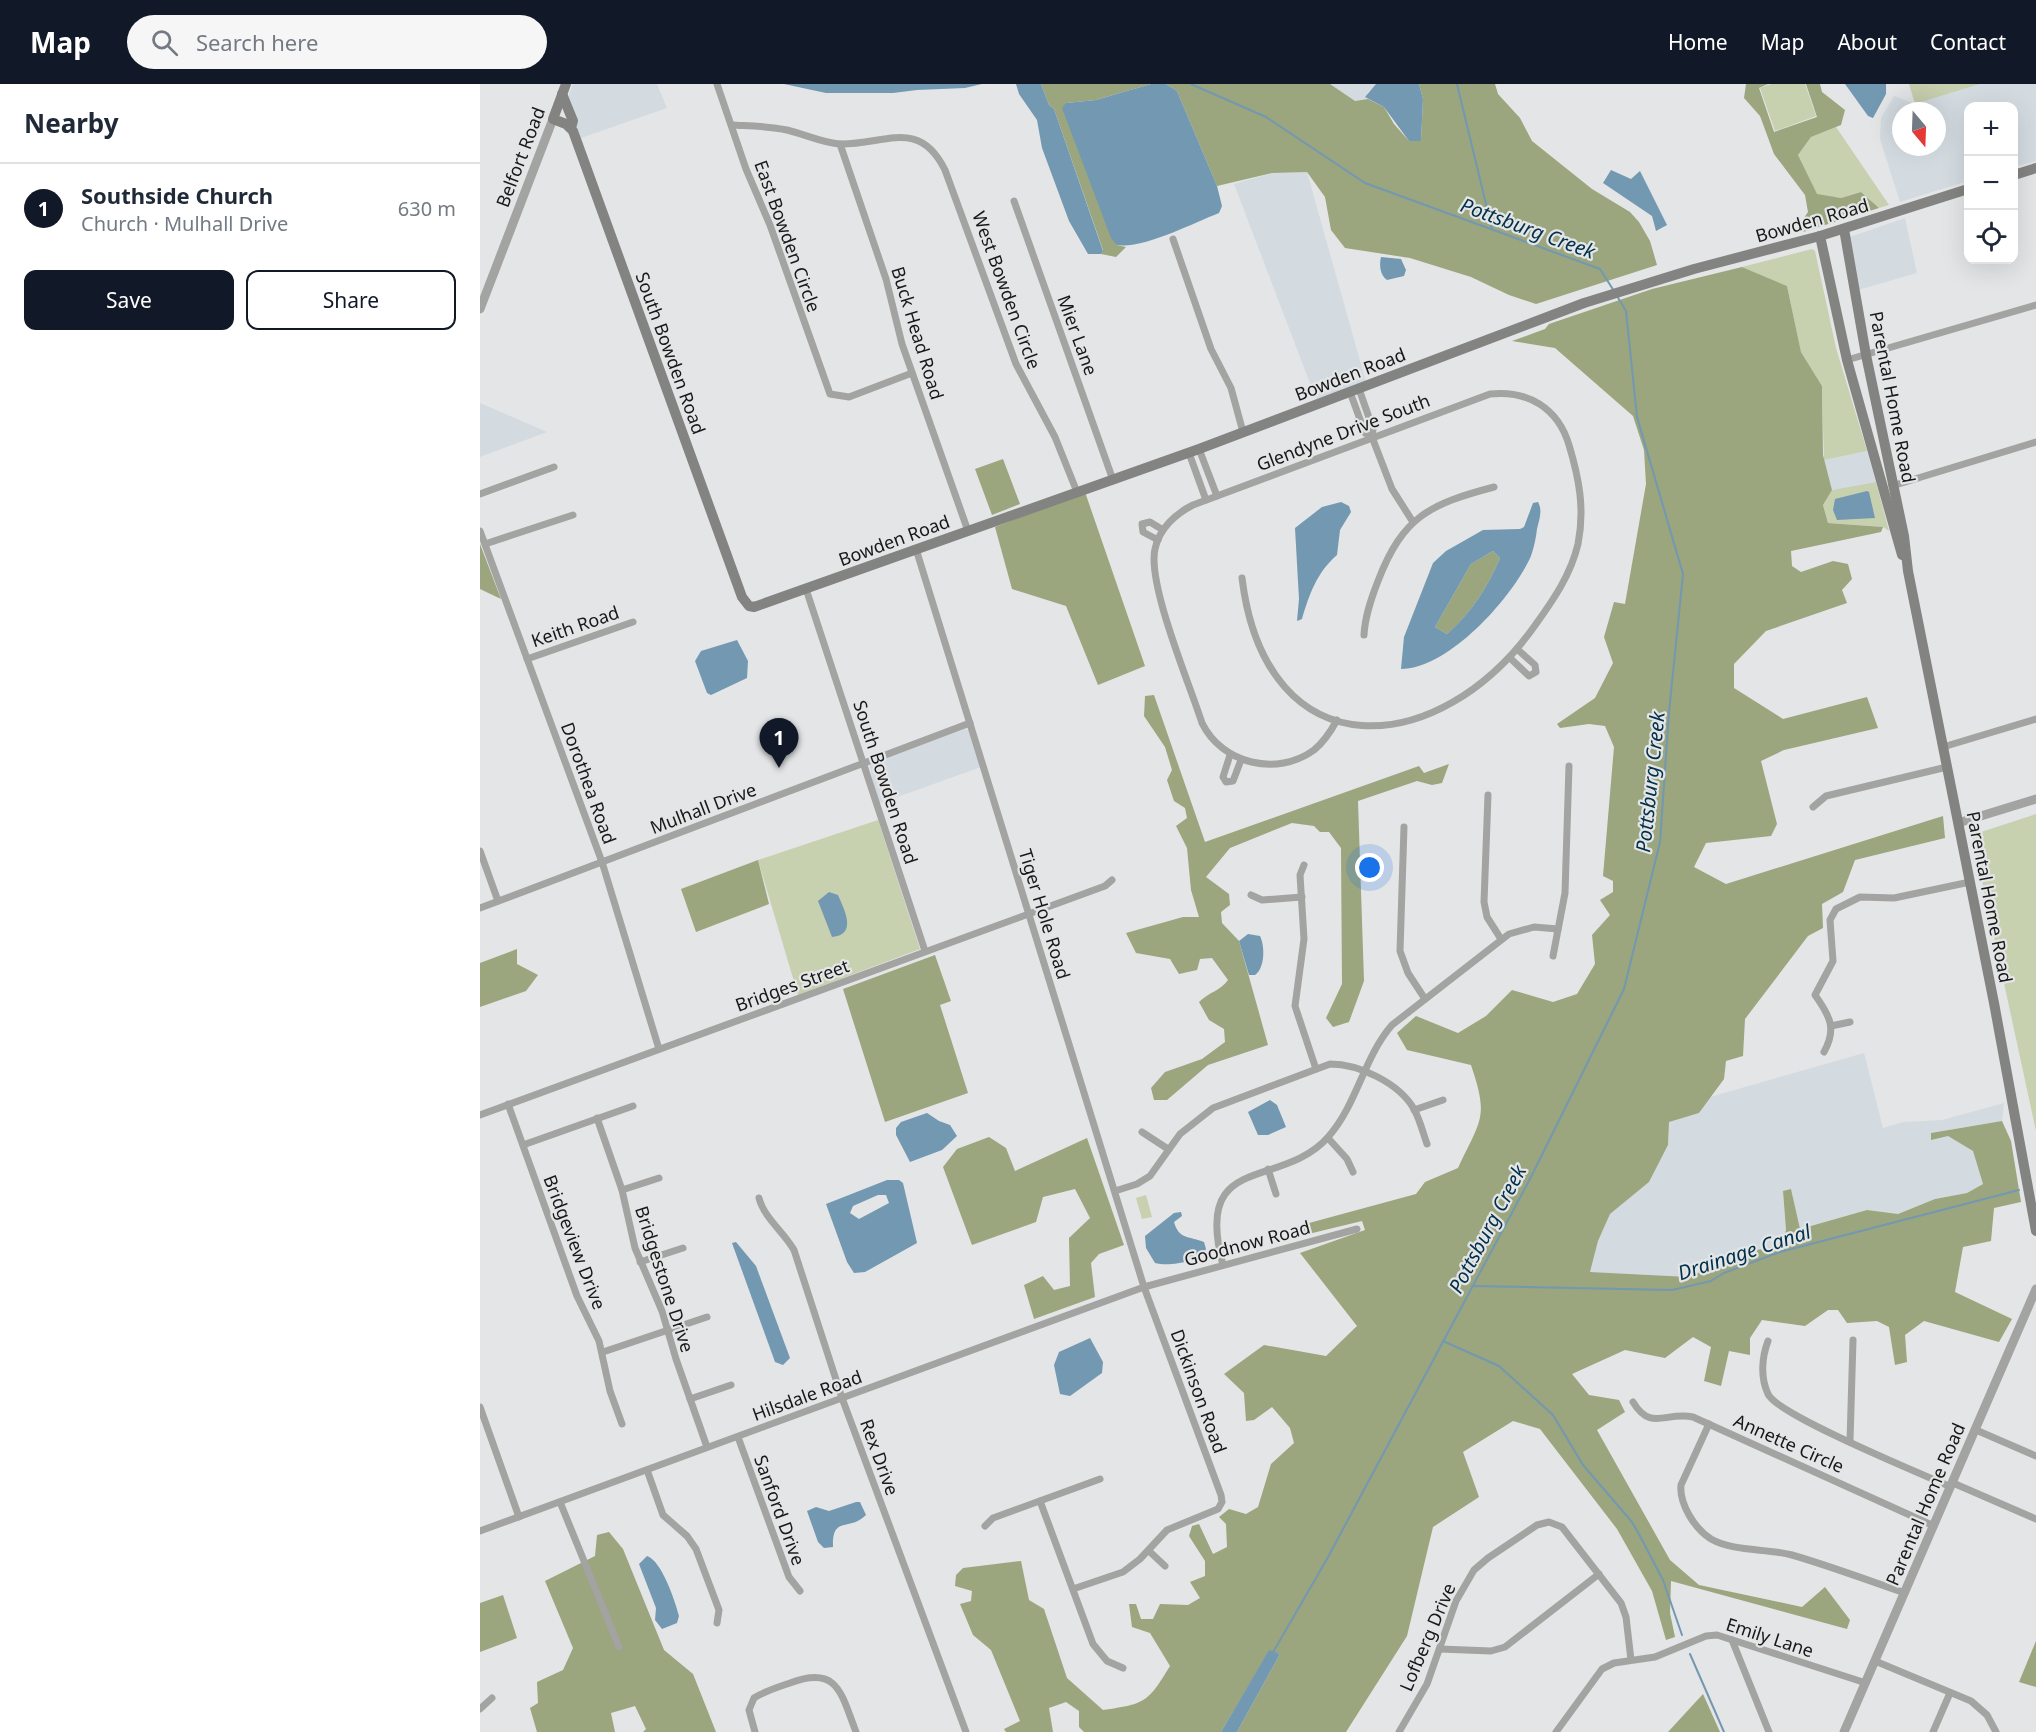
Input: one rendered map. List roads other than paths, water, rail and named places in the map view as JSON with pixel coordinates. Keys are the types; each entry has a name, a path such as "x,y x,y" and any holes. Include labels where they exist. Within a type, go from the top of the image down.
{"main road":[{"name":"Belfort Road","path":"553,119 564,89"},
{"name":"South Bowden Road","path":"564,89 573,121 571,128 742,597 749,606"},
{"path":"553,119 571,128"},
{"path":"2018,173 2036,168"},
{"name":"Bowden Road","path":"749,606 759,607 1194,451 1584,303 1660,279 1844,229 1964,190"},
{"name":"Parental Home Road","path":"1844,229 1882,459"},
{"name":"Parental Home Road","path":"1820,236 1847,360 1882,459 1904,536 1908,571 2036,1231"}],"street":[{"name":"East Bowden Circle","path":"717,84 827,390 834,396 849,397 912,373"},
{"name":"Belfort Road","path":"480,309 553,119"},
{"path":"732,125 775,128 840,144"},
{"name":"West Bowden Circle","path":"840,144 900,136 910,138 929,148 942,163 1020,374 1051,429 1077,492"},
{"name":"Buck Head Road","path":"840,144 886,279 912,373 968,531"},
{"name":"Mier Lane","path":"1014,201 1113,480"},
{"path":"1173,239 1211,349 1231,388 1243,432"},
{"path":"1847,360 2036,305"},
{"path":"1354,391 1373,429 1372,437 1392,489 1413,522"},
{"name":"Glendyne Drive South","path":"1230,755 1213,742 1202,723 1156,586 1153,562 1163,530 1182,510 1206,500 1490,394 1512,393 1542,404 1556,419 1566,436 1580,487 1581,522 1578,542 1565,579 1517,649"},
{"path":"1889,486 2036,442"},
{"path":"1194,451 1216,496"},
{"path":"1194,451 1206,500"},
{"path":"480,494 554,467"},
{"path":"1364,635 1369,605 1385,563 1396,542 1413,522 1446,501 1494,487"},
{"path":"485,544 573,515"},
{"path":"1158,540 1143,532 1142,524 1150,522 1163,530"},
{"name":"Dorothea Road","path":"480,531 602,862 659,1049"},
{"name":"Tiger Hole Road","path":"916,549 1144,1287"},
{"path":"1242,578 1253,631 1273,674 1299,701 1337,720 1378,726 1422,718 1478,687 1517,649 1535,666 1536,672 1529,676 1525,674 1510,658"},
{"name":"South Bowden Road","path":"806,590 925,951"},
{"name":"Keith Road","path":"527,659 633,622"},
{"path":"1943,747 2036,719"},
{"path":"1241,760 1233,781 1226,782 1223,777 1230,755 1241,760 1272,764 1300,758 1323,742 1337,720"},
{"name":"Mulhall Drive","path":"480,908 970,723"},
{"path":"1554,956 1565,893 1569,766"},
{"path":"1813,807 1826,796 1947,766"},
{"path":"1488,795 1484,902 1490,924 1501,939"},
{"path":"1958,822 2036,799"},
{"path":"1404,827 1399,941 1405,966 1425,999"},
{"path":"480,851 498,902"},
{"path":"1304,865 1300,875 1304,939 1295,1006 1298,1022 1316,1069"},
{"name":"Bridges Street","path":"480,1115 1105,886 1112,880"},
{"path":"1824,1052 1832,1038 1831,1026 1826,1010 1815,995 1833,961 1830,920 1836,909 1860,897 1894,898 1970,882"},
{"path":"1251,895 1262,900 1302,897"},
{"path":"1223,1264 1215,1228 1222,1200 1241,1180 1302,1157 1328,1138 1342,1118 1386,1032 1501,939 1523,929 1558,929"},
{"path":"1831,1026 1850,1022"},
{"path":"1115,1191 1143,1181 1155,1169 1188,1125 1212,1108 1316,1069 1340,1064 1364,1072 1392,1086 1414,1110 1427,1144"},
{"path":"1414,1110 1443,1100"},
{"name":"Bridgeview Drive","path":"508,1104 577,1296 603,1352 610,1391 622,1424"},
{"path":"523,1145 633,1106"},
{"name":"Bridgestone Drive","path":"597,1118 622,1190 627,1218 640,1262 659,1301 707,1448"},
{"path":"1142,1132 1168,1149"},
{"path":"1328,1138 1347,1159 1353,1172"},
{"path":"1268,1169 1276,1194"},
{"path":"622,1190 659,1178"},
{"name":"Rex Drive","path":"759,1198 764,1210 794,1250 842,1398 966,1732"},
{"name":"Goodnow Road","path":"1144,1287 1357,1229"},
{"path":"640,1262 683,1248"},
{"name":"Hilsdale Road","path":"480,1531 1144,1287"},
{"name":"Dickinson Road","path":"1144,1287 1221,1495 1220,1506 1167,1530 1149,1551"},
{"name":"Parental Home Road","path":"1844,1732 2036,1289"},
{"path":"603,1352 707,1317"},
{"path":"1850,1441 1853,1340"},
{"path":"1768,1341 1761,1359 1768,1394 1772,1400 1785,1409 1850,1441 2036,1519"},
{"path":"690,1399 731,1385"},
{"name":"Annette Circle","path":"1633,1402 1638,1411 1649,1419 1687,1416 1709,1424 1934,1526"},
{"path":"480,1407 519,1517"},
{"path":"1709,1424 1681,1485 1680,1493 1685,1506 1706,1535 1729,1545 1791,1555 1905,1593"},
{"path":"1976,1430 2036,1456"},
{"name":"Sanford Drive","path":"738,1437 789,1577 800,1591"},
{"path":"646,1470 663,1515 687,1536 696,1549 718,1610 717,1623"},
{"path":"985,1526 993,1518 1100,1479"},
{"path":"1040,1501 1096,1651 1107,1661 1124,1668"},
{"path":"560,1502 619,1647"},
{"name":"Lofberg Drive","path":"1399,1732 1427,1684 1459,1593 1474,1570 1488,1558 1537,1525 1549,1522 1562,1527 1599,1574"},
{"path":"1073,1590 1123,1572 1149,1551 1165,1566"},
{"path":"1440,1649 1491,1651 1505,1647 1599,1574 1624,1610 1631,1660"},
{"name":"Emily Lane","path":"1556,1732 1597,1673 1607,1665 1655,1657 1712,1634 1866,1683"},
{"path":"1732,1640 1769,1732"},
{"path":"1875,1661 1977,1705 1987,1715 1996,1732"},
{"path":"755,1732 749,1710 754,1698 806,1677 815,1676 828,1679 838,1691 856,1732"},
{"path":"1934,1732 1950,1693"},
{"path":"480,1709 492,1698"}],"water":[{"path":"784,84 982,84 965,88 893,93 826,93"},
{"path":"1016,84 1041,84 1049,105 1054,109 1103,251 1101,254 1088,254 1069,221 1042,148 1037,120 1019,94"},
{"path":"1151,84 1166,84 1177,91 1217,186 1222,206 1219,213 1168,234 1141,243 1117,245 1111,238 1062,108 1066,103 1096,100"},
{"path":"1376,84 1419,84 1423,99 1421,141 1409,141 1384,107 1365,97"},
{"path":"1845,84 1886,84 1886,94 1873,118 1868,116"},
{"path":"1611,170 1631,179 1640,171 1667,225 1656,231 1652,216 1603,183"},
{"path":"1381,257 1401,259 1406,270 1404,276 1387,280 1381,270"},
{"path":"1867,491 1875,518 1837,520 1833,510 1835,499"},
{"path":"1341,502 1349,506 1351,512 1340,530 1337,555 1319,576 1302,619 1297,621 1299,599 1295,528 1322,507"},
{"path":"1538,502 1540,512 1531,556 1510,591 1495,610 1458,644 1439,657 1420,666 1401,669 1404,637 1433,563 1446,551 1483,530 1524,527 1533,503","holes":["1493,551 1500,558 1478,599 1456,626 1447,634 1435,627 1471,564"]},
{"path":"737,640 748,661 747,678 711,695 707,693 695,661 701,651"},
{"path":"829,892 838,895 847,920 845,932 832,937 818,901"},
{"path":"1248,934 1260,936 1263,945 1261,967 1255,975 1249,975 1239,941"},
{"path":"1270,1100 1277,1105 1286,1127 1268,1135 1258,1135 1248,1112"},
{"path":"927,1113 950,1125 957,1136 942,1150 910,1162 896,1135 896,1128 901,1122"},
{"path":"887,1180 899,1180 903,1183 917,1243 865,1272 854,1273 847,1262 826,1204","holes":["878,1195 886,1195 889,1203 859,1219 850,1213 853,1206"]},
{"path":"1181,1212 1182,1216 1174,1222 1176,1228 1182,1235 1204,1242 1206,1249 1197,1257 1183,1262 1155,1263 1146,1248 1145,1236 1174,1213"},
{"path":"736,1242 756,1266 790,1358 783,1365 775,1362 732,1243"},
{"path":"1090,1338 1103,1362 1102,1373 1070,1396 1060,1394 1054,1365 1059,1352"},
{"path":"860,1502 866,1515 854,1523 839,1527 833,1537 833,1547 824,1548 818,1542 807,1511 816,1507 829,1511"},
{"path":"647,1556 653,1559 663,1573 679,1616 677,1623 662,1629 655,1620 656,1608 639,1564"},
{"path":"1269,1650 1280,1654 1237,1732 1221,1732"}],"waterway":[{"name":"Pottsburg Creek","path":"1191,84 1266,117 1365,183 1600,269 1614,291"},
{"path":"1457,84 1492,229"},
{"name":"Pottsburg Creek","path":"1272,1654 1327,1559 1531,1177 1624,989 1660,842 1669,712 1683,574 1637,417 1626,311 1617,296"},
{"name":"Drainage Canal","path":"1472,1286 1672,1290 1711,1281 1724,1273 1780,1252 2019,1190"},
{"name":"Drainage Canal","path":"1443,1341 1499,1366 1553,1415 1583,1465 1632,1522 1663,1580 1682,1635"},
{"name":"Drainage Canal","path":"1690,1654 1724,1732"}],"place":[{"name":"Southside Church","path":"779,768"}]}
